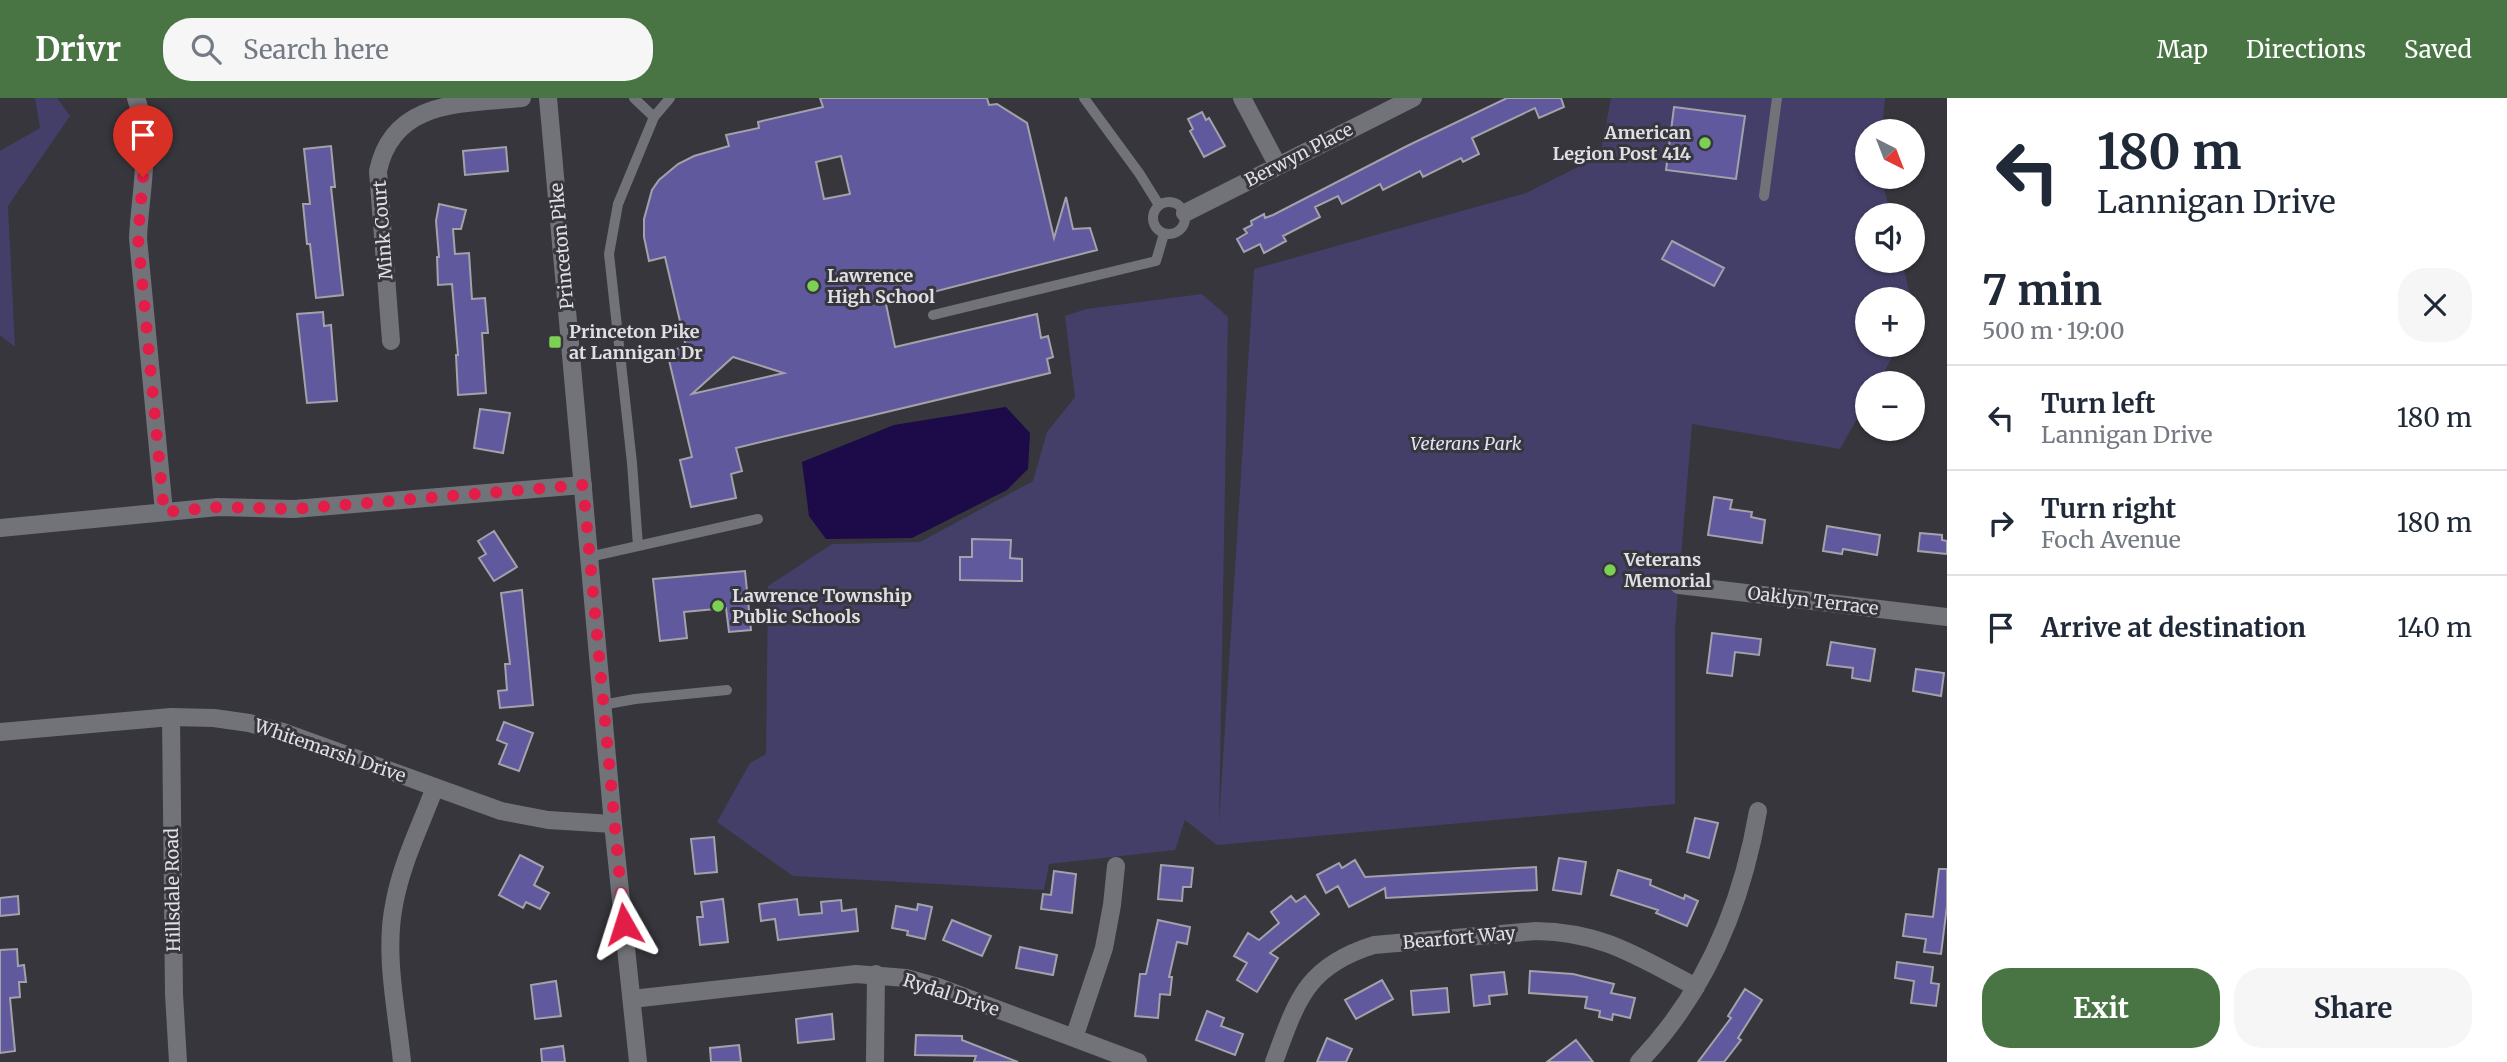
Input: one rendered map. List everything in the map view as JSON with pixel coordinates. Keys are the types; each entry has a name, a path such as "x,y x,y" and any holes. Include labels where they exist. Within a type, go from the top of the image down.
{"street":[{"path":"136,98 144,127 146,151 139,204 138,238 164,512"},
{"name":"Mink Court","path":"391,341 378,171 381,155 389,140 401,126 430,110 450,105 522,98"},
{"name":"Princeton Pike","path":"548,98 613,824 638,1062"},
{"path":"1242,98 1278,166"},
{"name":"Berwyn Place","path":"1185,213 1413,98"},
{"path":"0,528 218,507 294,509 583,485"},
{"name":"Oaklyn Terrace","path":"1679,585 1947,617"},
{"name":"Whitemarsh Drive","path":"0,732 171,717 214,718 249,723 283,732 514,814 548,820 613,824"},
{"name":"Hillsdale Road","path":"171,717 174,994 178,1062"},
{"path":"402,1062 392,963 393,907 398,883 435,787"},
{"path":"1639,1062 1672,1023 1696,987 1731,916 1744,878 1758,811"},
{"path":"1074,1038 1104,948 1116,866"},
{"name":"Bearfort Way","path":"1275,1062 1293,1010 1318,974 1352,952 1374,945 1562,931 1615,945 1696,987"},
{"path":"875,1062 876,974"},
{"name":"Rydal Drive","path":"632,999 876,974 906,978 938,987 1138,1062"}],"lane":[{"path":"635,98 654,117"},
{"path":"638,546 632,463 609,254 618,204 654,117 670,98"},
{"path":"1084,98 1159,205"},
{"path":"1764,196 1777,98"},
{"path":"1174,203 1185,213 1183,228 1175,234 1164,234 1154,224 1154,214 1159,205 1174,203"},
{"path":"933,316 1156,261 1164,234"},
{"path":"589,557 758,519"},
{"path":"602,705 727,690"}],"green space":[{"path":"35,98 57,98 70,116 8,206 15,347 0,335 0,151 40,128"},
{"name":"Veterans Park","path":"1611,98 1885,98 1883,119 1855,119 1855,189 1884,189 1888,203 1855,203 1855,273 1905,273 1908,287 1855,287 1855,357 1892,357 1885,371 1855,371 1855,422 1840,449 1692,424 1675,629 1675,804 1217,845 1185,820 1175,850 1049,864 1044,890 793,876 717,822 750,763 766,754 768,586 832,544 920,542 1033,481 1047,432 1075,397 1065,316 1086,309 1202,294 1228,317 1219,822 1254,269 1526,193 1600,156"}],"shaded area":[{"path":"1006,407 1030,433 1028,469 1007,490 912,538 826,539 809,516 802,462 894,425"}],"building":[{"name":"Lawrence High School","path":"820,98 987,98 989,105 997,104 1027,123 1054,238 1066,197 1073,229 1090,228 1097,250 886,304 895,347 1037,314 1041,338 1048,336 1053,357 1047,359 1050,373 736,448 742,471 731,474 736,498 691,507 680,460 692,457 668,356 673,355 671,350 686,347 665,257 649,261 644,237 644,219 652,190 659,180 678,164 694,156 729,146 726,135 759,128 758,122 823,107","holes":["841,156 850,194 824,199 816,162","733,357 784,373 692,394"]},
{"path":"1507,98 1561,98 1564,107 1539,118 1535,108 1472,138 1479,154 1463,162 1461,158 1423,177 1420,171 1383,190 1380,184 1342,204 1338,196 1315,207 1320,217 1283,236 1286,241 1264,253 1260,244 1244,252 1237,239 1247,233 1244,229 1252,225 1251,221 1264,214 1265,218 1273,215"},
{"name":"American Legion Post 414","path":"1674,107 1745,116 1736,179 1666,170"},
{"path":"1202,112 1206,120 1209,118 1225,146 1204,157 1190,131 1193,129 1188,119"},
{"path":"331,146 335,187 331,187 343,295 316,298 303,204 310,204 304,149"},
{"path":"506,147 508,171 465,175 463,151"},
{"path":"439,204 466,210 461,229 453,229 455,254 469,253 472,299 485,298 488,333 482,333 486,393 458,395 458,355 452,284 438,285 436,221"},
{"path":"1672,241 1724,268 1714,286 1662,259"},
{"path":"323,312 324,326 331,325 337,401 307,403 297,314"},
{"path":"480,409 510,413 503,453 474,448"},
{"path":"1714,497 1732,500 1730,509 1752,512 1751,517 1765,520 1762,543 1708,535"},
{"path":"1827,526 1880,535 1877,555 1843,549 1842,554 1823,551"},
{"path":"494,531 517,567 494,581 479,558 486,554 478,541"},
{"path":"1920,533 1942,535 1942,540 1947,541 1947,554 1918,551"},
{"path":"972,539 1011,540 1010,558 1022,559 1022,581 960,580 960,557 972,557"},
{"name":"Lawrence Township Public Schools","path":"745,571 751,630 729,632 726,608 684,612 687,638 660,641 653,579"},
{"path":"522,590 533,705 500,708 498,691 507,690 505,664 510,664 501,593"},
{"path":"1712,633 1761,639 1759,655 1735,652 1732,676 1707,673"},
{"path":"1831,642 1875,649 1870,681 1852,678 1853,668 1827,665"},
{"path":"1916,669 1944,673 1941,696 1913,691"},
{"path":"504,722 533,733 519,771 499,764 507,744 497,740"},
{"path":"1695,818 1718,823 1709,858 1687,852"},
{"path":"714,837 717,872 695,874 691,839"},
{"path":"520,855 543,867 534,885 549,893 540,909 526,902 523,908 499,895"},
{"path":"1559,858 1586,862 1581,894 1553,890"},
{"path":"1355,860 1365,877 1536,867 1537,890 1386,898 1385,888 1349,907 1338,886 1326,893 1317,875 1339,863 1342,868"},
{"path":"1161,865 1193,868 1191,887 1183,887 1182,901 1158,899"},
{"path":"1939,869 1947,869 1947,906 1941,954 1924,952 1926,939 1903,936 1906,914 1933,917"},
{"path":"1618,870 1651,880 1650,885 1684,899 1685,895 1698,901 1687,926 1656,913 1658,910 1611,895"},
{"path":"1054,871 1076,874 1072,913 1041,909 1043,894 1051,895"},
{"path":"18,896 19,914 0,916 0,898"},
{"path":"1291,896 1296,902 1305,896 1319,914 1270,953 1278,958 1257,992 1237,980 1247,963 1234,956 1248,933 1259,940 1279,923 1271,912"},
{"path":"723,899 728,942 700,945 697,917 703,917 701,902"},
{"path":"797,899 799,915 822,913 821,902 841,900 842,911 856,909 858,931 778,940 775,919 761,921 759,904"},
{"path":"918,904 932,907 925,939 907,935 908,931 892,928 896,906 917,910"},
{"path":"952,920 991,936 982,956 943,940"},
{"path":"1158,920 1190,927 1187,944 1177,942 1169,977 1172,977 1170,995 1160,994 1158,1018 1135,1016 1140,974 1146,974"},
{"path":"1020,947 1057,955 1053,975 1016,968"},
{"path":"17,949 18,966 24,965 26,982 19,982 20,997 10,998 15,1051 0,1053 0,950"},
{"path":"1897,962 1933,967 1931,983 1939,984 1936,1006 1911,1003 1914,981 1895,978"},
{"path":"1530,971 1573,974 1614,984 1611,993 1635,998 1630,1018 1613,1014 1612,1020 1599,1017 1600,1011 1585,1008 1587,997 1529,993"},
{"path":"1504,972 1507,994 1489,996 1490,1004 1474,1006 1471,975"},
{"path":"1382,980 1393,999 1356,1019 1345,1000"},
{"path":"556,981 561,1016 535,1019 531,985"},
{"path":"1447,988 1449,1012 1413,1015 1411,991"},
{"path":"1745,989 1762,1000 1738,1038 1741,1040 1724,1062 1698,1062 1731,1018 1728,1016"},
{"path":"1207,1011 1224,1018 1221,1026 1243,1034 1235,1055 1196,1040"},
{"path":"832,1014 834,1039 798,1043 796,1019"},
{"path":"916,1035 962,1036 962,1040 1018,1062 974,1062 976,1056 915,1055"},
{"path":"1327,1038 1352,1049 1346,1062 1317,1062"},
{"path":"1576,1040 1593,1062 1547,1062"},
{"path":"739,1045 741,1062 711,1062 710,1048"},
{"path":"563,1046 565,1062 542,1062 541,1049"}],"place":[{"name":"American Legion Post 414","path":"1705,143"},
{"name":"Lawrence High School","path":"813,286"},
{"name":"Princeton Pike at Lannigan Dr","path":"555,342"},
{"name":"Veterans Memorial","path":"1610,570"},
{"name":"Lawrence Township Public Schools","path":"718,606"}],"route":[{"path":"143,177 138,238 164,512 218,507 294,509 583,485 624,924"}]}
